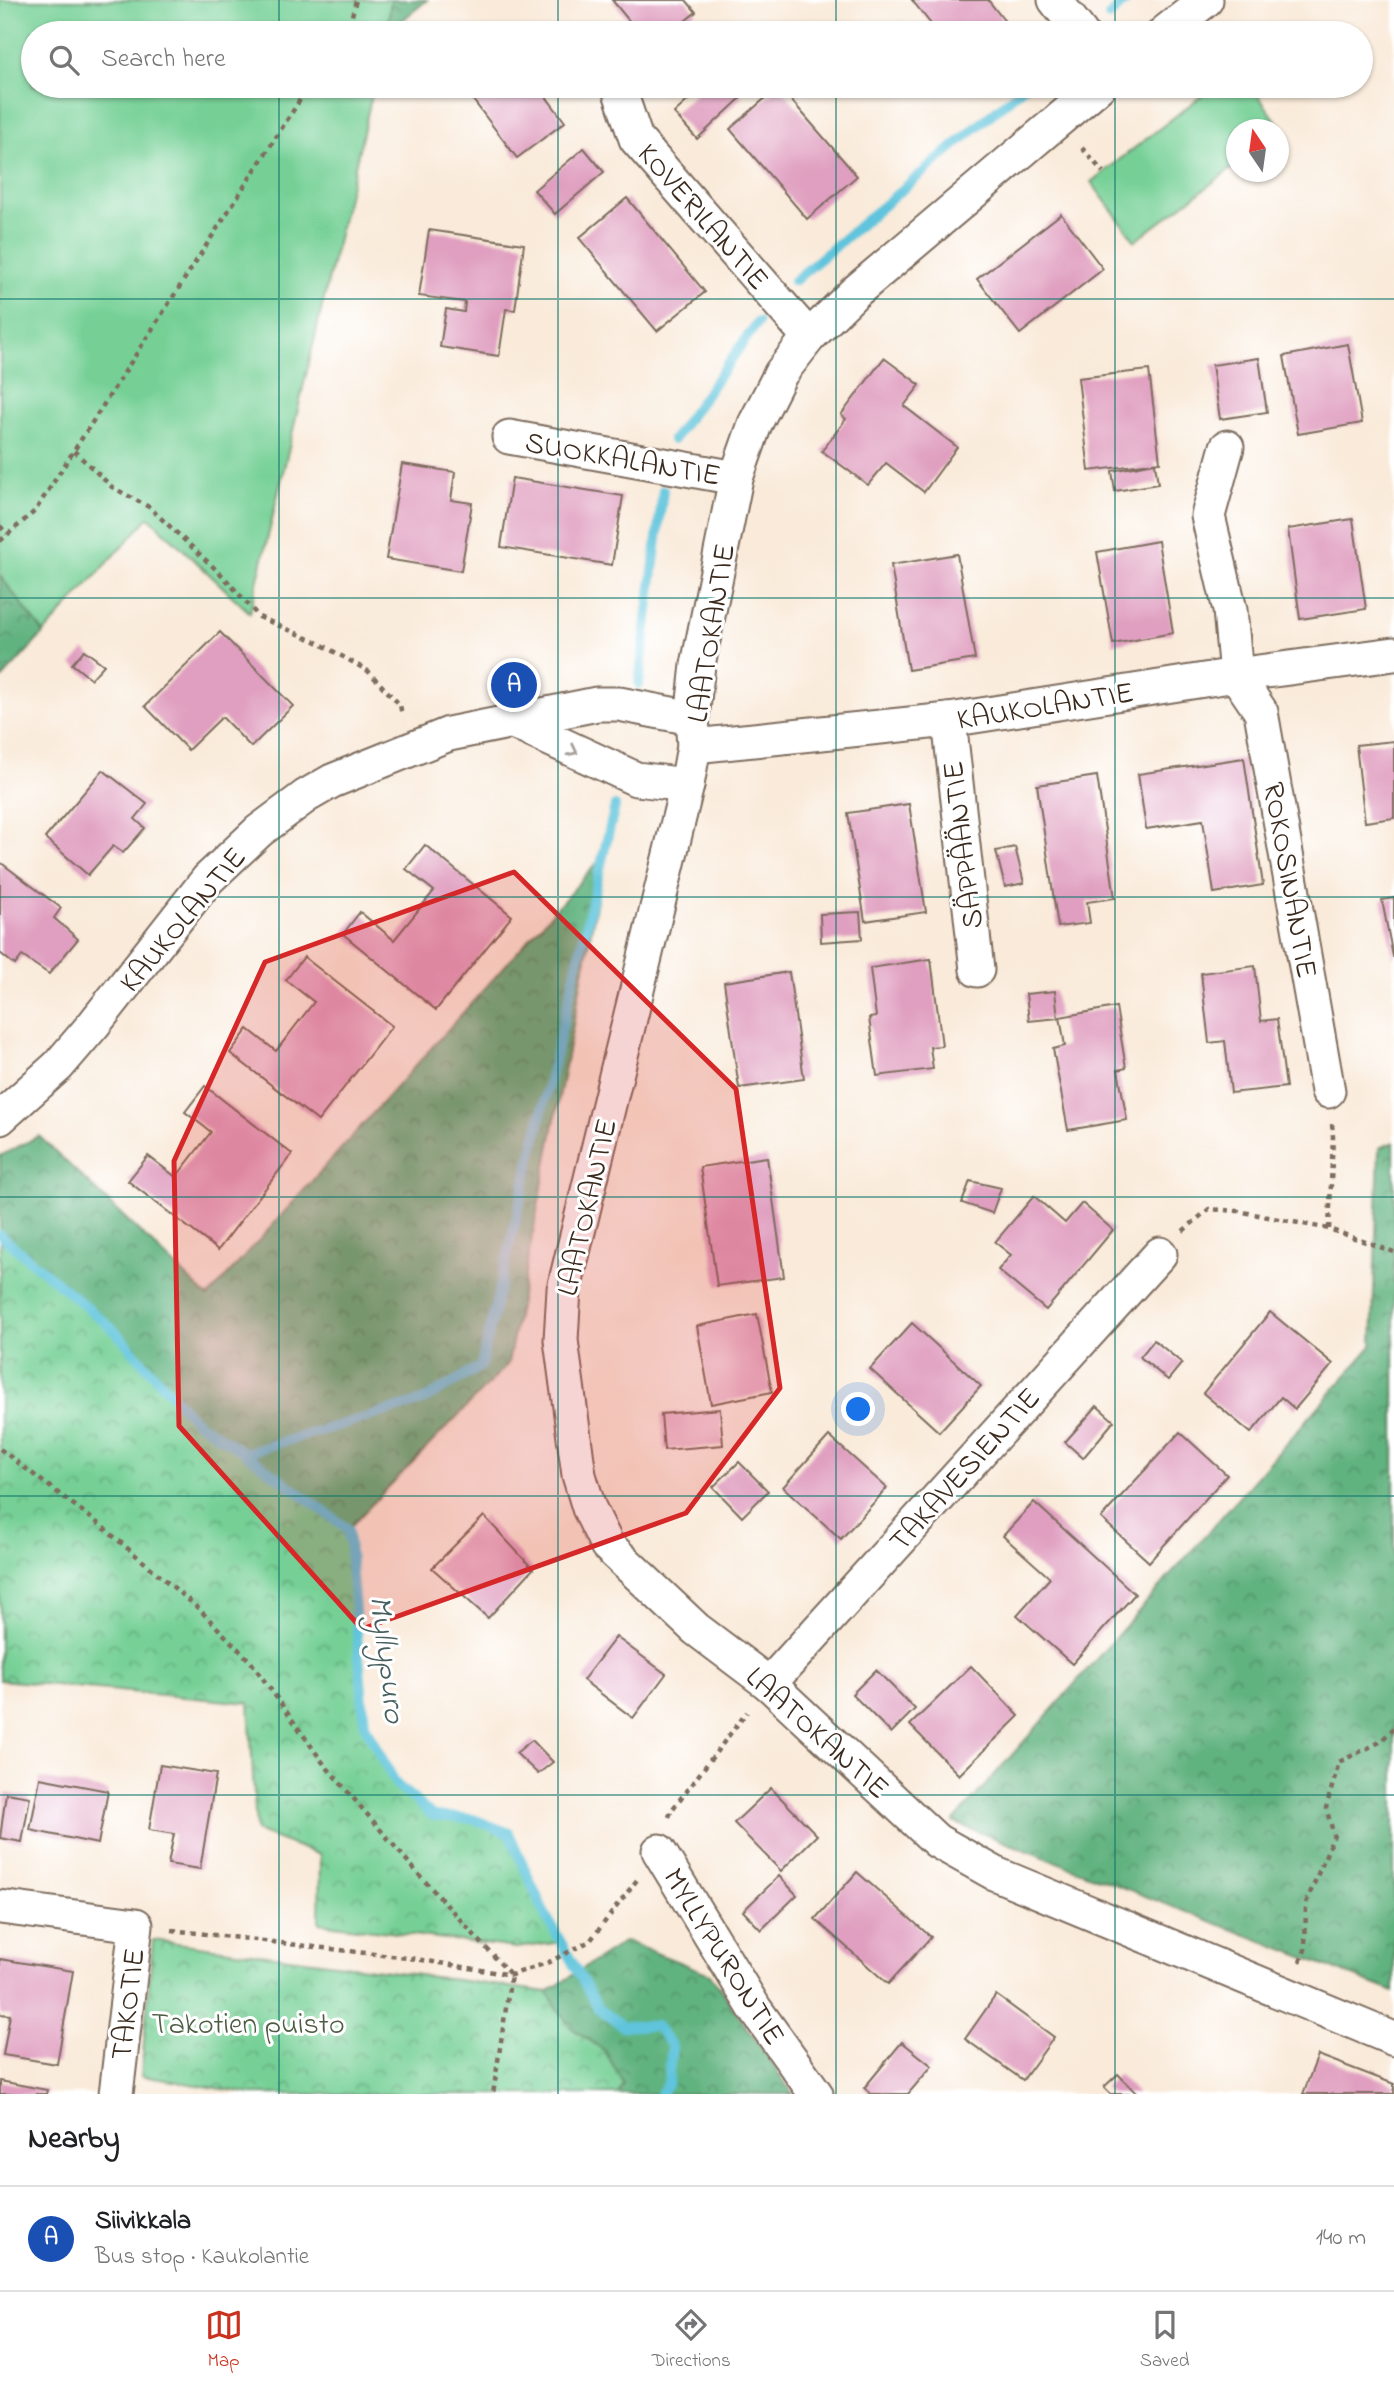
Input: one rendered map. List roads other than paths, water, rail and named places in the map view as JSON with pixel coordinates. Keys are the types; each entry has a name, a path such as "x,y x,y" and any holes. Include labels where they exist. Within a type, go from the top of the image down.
{"street":[{"path":"1055,0 1072,21"},
{"path":"1179,21 1206,0"},
{"name":"KOVERILANTIE","path":"622,98 636,139 809,337"},
{"name":"LAATOKANTIE","path":"1085,98 854,293 809,337 780,373 760,414 736,478 698,666 687,785 564,1289 561,1340 579,1475 589,1508 607,1545 696,1629 769,1684 937,1841 996,1874 1394,2039"},
{"name":"SUOKKALANTIE","path":"509,437 736,478"},
{"path":"1227,447 1208,516 1230,610 1236,675"},
{"name":"KAUKOLANTIE","path":"8,1111 58,1066 208,879 259,831 306,796 332,781 449,734 597,704 619,704 693,732 949,720 1236,675 1394,654"},
{"name":"ROKOSINANTIE","path":"1236,675 1261,712 1328,1091"},
{"name":"SÄPPÄÄNTIE","path":"949,720 977,970"},
{"path":"511,722 636,779 687,785"},
{"name":"TAKAVESIENTIE","path":"769,1684 1160,1254"},
{"name":"MYLLYPURONTIE","path":"659,1851 755,2009 816,2094"},
{"name":"TAKOTIE","path":"0,1907 136,1925 116,2094"}],"waterway":[{"path":"1109,16 1127,0"},
{"path":"794,281 1011,98"},
{"path":"673,440 758,322"},
{"path":"639,684 663,490"},
{"path":"245,1453 422,1401 481,1366 615,806"},
{"name":"Myllypuro","path":"0,1235 115,1331 194,1420 245,1453 348,1529 365,1726 396,1784 433,1816 473,1819 509,1833 545,1914 598,2008 623,2026 656,2026 672,2046 668,2083 661,2094"}],"place":[{"name":"Siivikkala","path":"514,685"}],"park label":[{"name":"Takotien puisto","path":"248,2023"}]}
